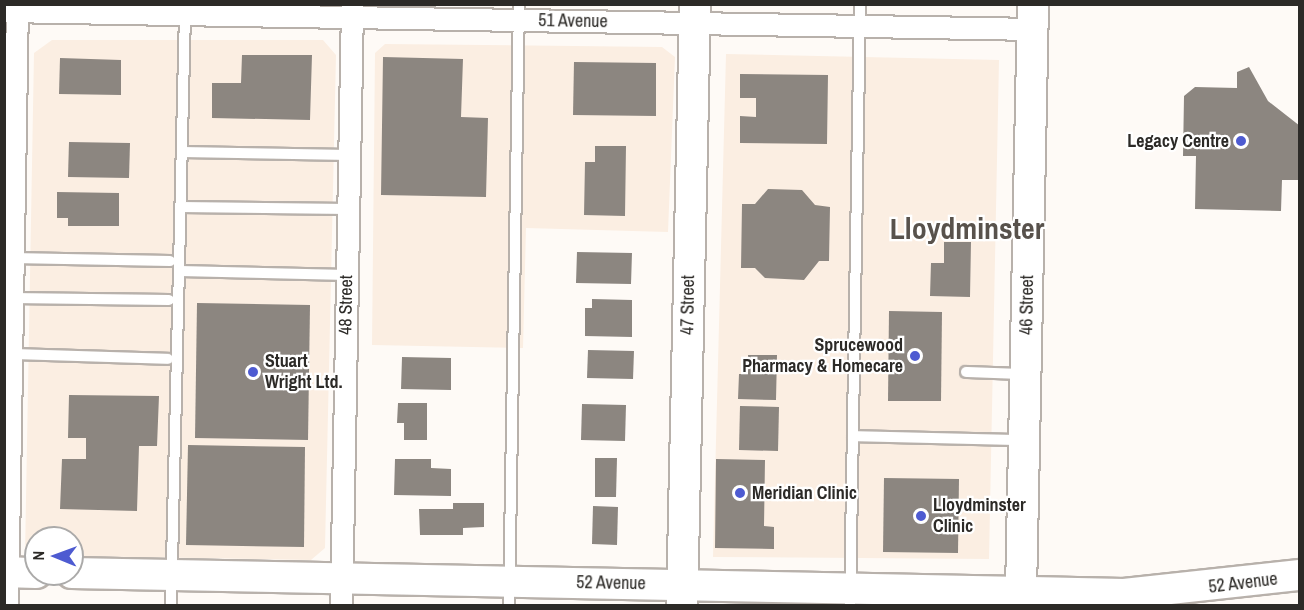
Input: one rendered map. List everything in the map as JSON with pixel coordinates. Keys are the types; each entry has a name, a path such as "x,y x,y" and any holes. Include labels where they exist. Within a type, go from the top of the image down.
{"street":[{"name":"51 Avenue","path":"13,9 694,14 860,26 1033,17"},
{"path":"7,606 16,572 11,354 12,258 9,195 13,9"},
{"name":"48 Street","path":"341,592 352,11"},
{"name":"47 Street","path":"682,595 694,14"},
{"name":"46 Street","path":"1021,599 1033,17"},
{"name":"52 Avenue","path":"84,573 172,576 341,592 1021,599 1150,594 1190,599 1299,575"}],"lane":[{"path":"850,597 860,4"},
{"path":"171,606 185,9"},
{"path":"510,594 519,12"},
{"path":"182,152 349,155"},
{"path":"181,207 348,209"},
{"path":"12,258 170,261"},
{"path":"180,271 347,275"},
{"path":"12,298 169,300"},
{"path":"11,354 168,359"},
{"path":"966,372 1026,374"},
{"path":"853,436 1024,440"}],"shaded area":[{"path":"52,40 323,40 336,55 325,548 311,560 84,556 84,526 26,526 34,53"},
{"path":"385,44 662,47 675,57 668,232 526,228 523,348 372,345 375,53"},
{"path":"726,54 999,60 989,559 713,557"}],"building":[{"path":"242,55 312,55 310,120 212,118 212,83 241,83"},
{"path":"383,57 463,59 461,117 488,118 486,197 381,195"},
{"path":"60,58 121,60 121,95 59,94"},
{"path":"574,62 656,63 656,116 573,115"},
{"name":"Legacy Centre","path":"1249,67 1268,101 1300,126 1300,180 1282,180 1281,211 1195,209 1196,156 1183,156 1184,96 1195,87 1237,88 1237,72"},
{"path":"740,74 828,75 827,144 740,143 740,116 756,117 756,98 740,98"},
{"path":"69,142 130,143 129,178 68,177"},
{"path":"595,146 626,146 625,216 584,215 585,162 595,162"},
{"path":"768,189 802,190 815,205 830,207 829,261 819,261 804,280 765,278 755,268 741,268 742,204 755,204"},
{"path":"57,192 119,193 119,226 68,226 68,218 57,218"},
{"path":"944,242 971,242 970,297 930,296 931,263 944,263"},
{"path":"577,252 632,253 631,284 576,283"},
{"path":"592,299 632,300 632,337 585,336 585,308 592,308"},
{"path":"197,303 310,305 308,440 195,438"},
{"name":"Sprucewood Pharmacy & Homecare","path":"889,311 942,312 941,401 888,401"},
{"path":"588,350 634,351 633,379 587,378"},
{"path":"748,355 777,355 776,400 738,399 739,374 748,374"},
{"path":"402,357 451,358 451,390 401,389"},
{"path":"69,395 159,396 157,446 139,446 137,511 60,509 62,459 86,459 86,438 68,438"},
{"path":"398,403 427,403 427,440 404,440 404,423 397,423"},
{"path":"582,404 626,405 625,441 581,440"},
{"path":"740,406 779,407 778,451 739,450"},
{"path":"188,445 305,447 304,547 186,545"},
{"path":"595,458 617,458 616,497 595,497"},
{"path":"395,459 431,459 431,468 451,469 451,496 394,495"},
{"name":"Meridian Clinic","path":"716,459 765,460 764,526 774,527 774,549 715,548"},
{"name":"Lloydminster Clinic","path":"884,478 959,479 958,553 883,552"},
{"path":"453,503 484,503 484,527 463,528 463,535 420,535 419,509 453,509"},
{"path":"593,506 618,507 617,545 592,544"}],"place":[{"name":"Legacy Centre","path":"1241,141"},
{"name":"Sprucewood Pharmacy & Homecare","path":"915,356"},
{"name":"Stuart Wright Ltd.","path":"253,372"},
{"name":"Meridian Clinic","path":"740,493"},
{"name":"Lloydminster Clinic","path":"921,516"}],"district":[{"name":"Lloydminster","path":"967,228"}]}
